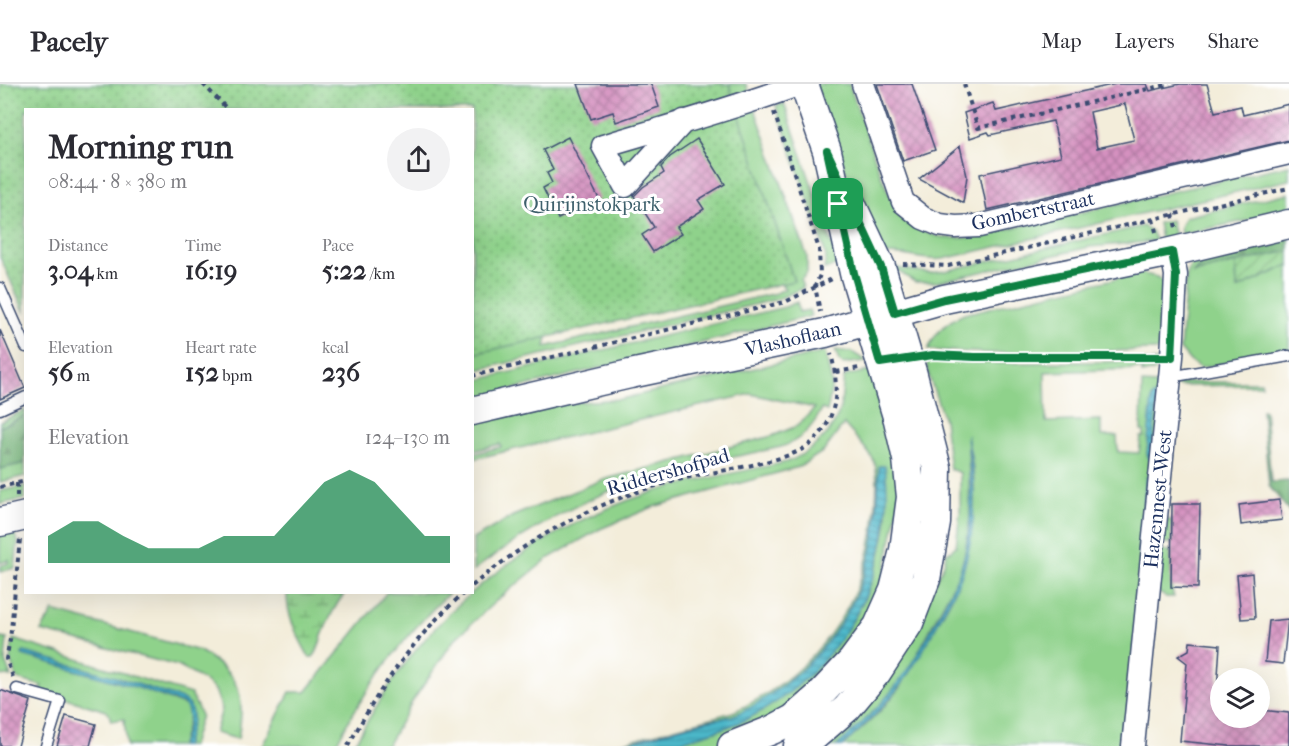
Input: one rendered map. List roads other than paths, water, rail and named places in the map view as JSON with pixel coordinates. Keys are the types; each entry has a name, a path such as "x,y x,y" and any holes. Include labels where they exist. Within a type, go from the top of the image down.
{"street":[{"path":"684,121 802,84 827,151 881,267 909,358 937,468 936,523 926,579 909,623 877,672 847,708 810,740 798,746"},
{"name":"Gombertstraat","path":"863,84 903,202 923,218 940,225 979,226 1289,153"},
{"path":"732,746 793,719 818,698 852,661 878,626 894,590 904,550 911,497 907,459 898,420 854,273 827,151"},
{"name":"Vlashoflaan","path":"474,411 630,374 825,333 944,299 1172,252 1289,224"},
{"name":"Hazennest-West","path":"1133,746 1171,367 1176,275 1172,252"}],"lane":[{"path":"0,288 24,342"},
{"path":"1171,367 1289,356"},
{"path":"0,409 24,398"},
{"path":"17,689 60,702 46,746"}],"water":[{"path":"1155,395 1157,401 1151,460 1149,461 1147,453 1152,397"},
{"path":"967,435 972,469 973,521 968,555 958,584 919,658 898,689 842,746 837,746 869,716 906,672 957,578 965,554 970,524"},
{"path":"879,466 885,466 887,505 882,543 872,580 856,614 835,646 810,675 780,699 747,719 734,724 664,746 618,746 742,712 760,702 804,668 846,615 865,574 875,530"},
{"path":"1146,477 1150,480 1142,554 1140,553"},
{"path":"24,652 119,678 185,700 192,716 185,746 181,746 188,719 187,708 184,704 139,688 23,655"}],"park label":[{"name":"Quirijnstokpark","path":"592,204"}]}
